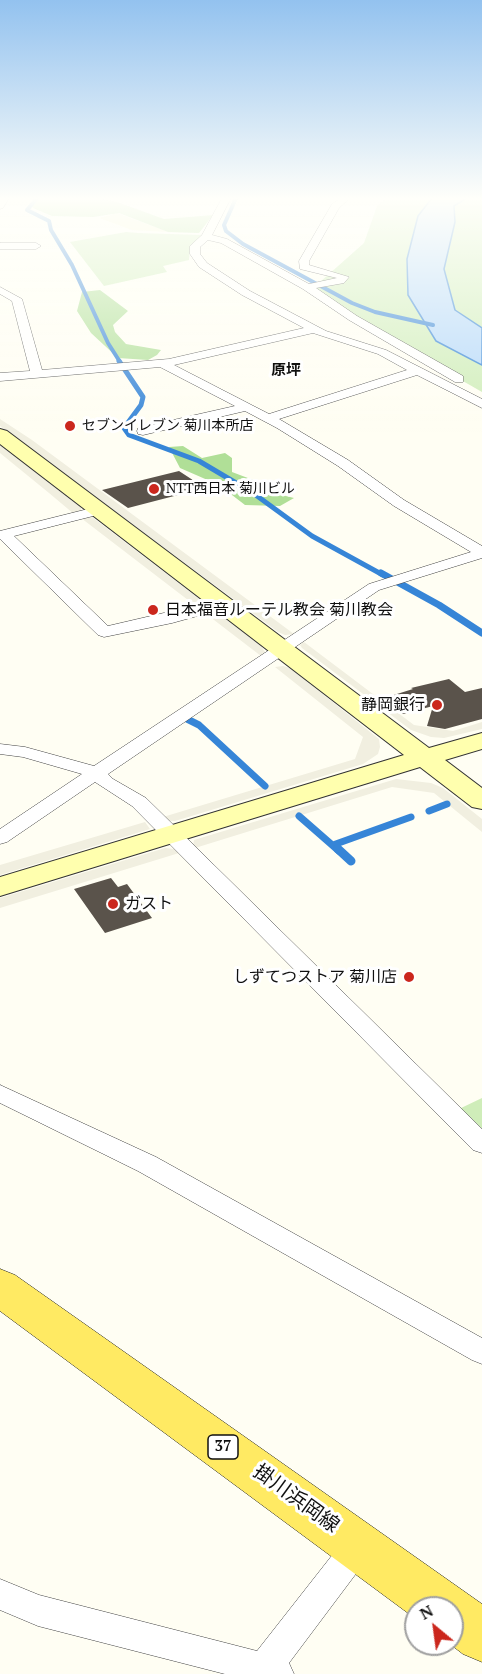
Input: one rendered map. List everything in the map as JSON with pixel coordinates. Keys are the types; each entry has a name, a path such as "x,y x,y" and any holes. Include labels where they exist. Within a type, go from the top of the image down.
{"main road":[{"name":"掛川浜岡線","path":"0,1287 428,1596"},
{"path":"464,1623 482,1636"}],"street":[{"path":"220,276 246,293 314,329 382,352 482,404"},
{"path":"288,276 353,318 482,392"},
{"path":"308,287 340,281 345,277 341,276"},
{"path":"1,291 17,299 37,374"},
{"path":"0,377 161,363 200,357 267,338 314,329"},
{"path":"161,363 268,418 343,463 399,503 482,553"},
{"path":"268,418 416,370"},
{"path":"143,431 247,407"},
{"path":"0,435 482,801"},
{"path":"2,535 99,510"},
{"path":"2,535 104,632 172,618 224,604"},
{"path":"0,838 284,649 374,586 482,553"},
{"path":"0,886 482,741"},
{"path":"0,748 25,752 97,773 106,783 139,802 482,1144"},
{"path":"0,1093 147,1164 482,1352"},
{"path":"0,1594 38,1610 267,1672 359,1545"}],"green space":[{"path":"96,276 148,276 104,286"},
{"path":"327,276 482,276 482,392 353,318 311,290"},
{"path":"100,290 128,311 113,325 115,332 126,344 161,350 157,355 148,360 118,358 91,333 77,311 82,292"},
{"path":"183,446 202,458 225,453 232,458 232,472 269,486 270,492 294,498 280,506 245,505 219,485 180,468 169,447"},
{"path":"482,1098 482,1131 459,1109"}],"shaded area":[{"path":"0,419 32,440 294,634 285,635 278,632 0,426"},
{"path":"0,445 81,507 81,511 74,514 0,453"},
{"path":"92,517 261,646 265,652 261,656 81,518"},
{"path":"304,642 414,725 453,731 482,722 482,729 444,738 431,737 411,730 302,648 300,645"},
{"path":"275,667 290,668 379,739 378,754 363,764 175,821 167,821 163,817 355,759 363,737"},
{"path":"396,779 431,783 443,788 482,819 482,832 434,793 392,787 195,848 193,846 194,840"},
{"path":"145,822 150,829 0,875 0,865"},
{"path":"165,848 174,849 179,853 0,908 0,898"}],"water":[{"path":"407,276 446,276 455,310 482,328 482,365 436,341 408,295"}],"building":[{"name":"NTT西日本 菊川ビル","path":"179,471 205,488 128,508 102,490"},
{"name":"静岡銀行","path":"449,679 465,692 482,688 482,719 445,729 427,726 433,706 403,714 384,698 413,689 411,688"},
{"name":"ガスト","path":"111,878 118,887 127,884 152,918 105,933 74,889"}],"waterway":[{"path":"77,276 108,343 120,362"},
{"path":"302,276 352,303 375,312 433,325"},
{"path":"119,361 143,397 141,405 124,428 129,435 199,461 253,493 312,536 383,575"},
{"path":"381,573 439,605 482,633"},
{"path":"187,719 199,725 265,786"},
{"path":"429,811 447,804"},
{"path":"299,816 339,851"},
{"path":"333,845 411,817"},
{"path":"338,849 351,861"}],"place":[{"name":"セブンイレブン 菊川本所店","path":"70,426"},
{"name":"NTT西日本 菊川ビル","path":"154,489"},
{"name":"日本福音ルーテル教会 菊川教会","path":"153,610"},
{"name":"静岡銀行","path":"437,705"},
{"name":"ガスト","path":"113,904"},
{"name":"しずてつストア 菊川店","path":"409,977"}],"district":[{"name":"原坪","path":"286,371"}]}
